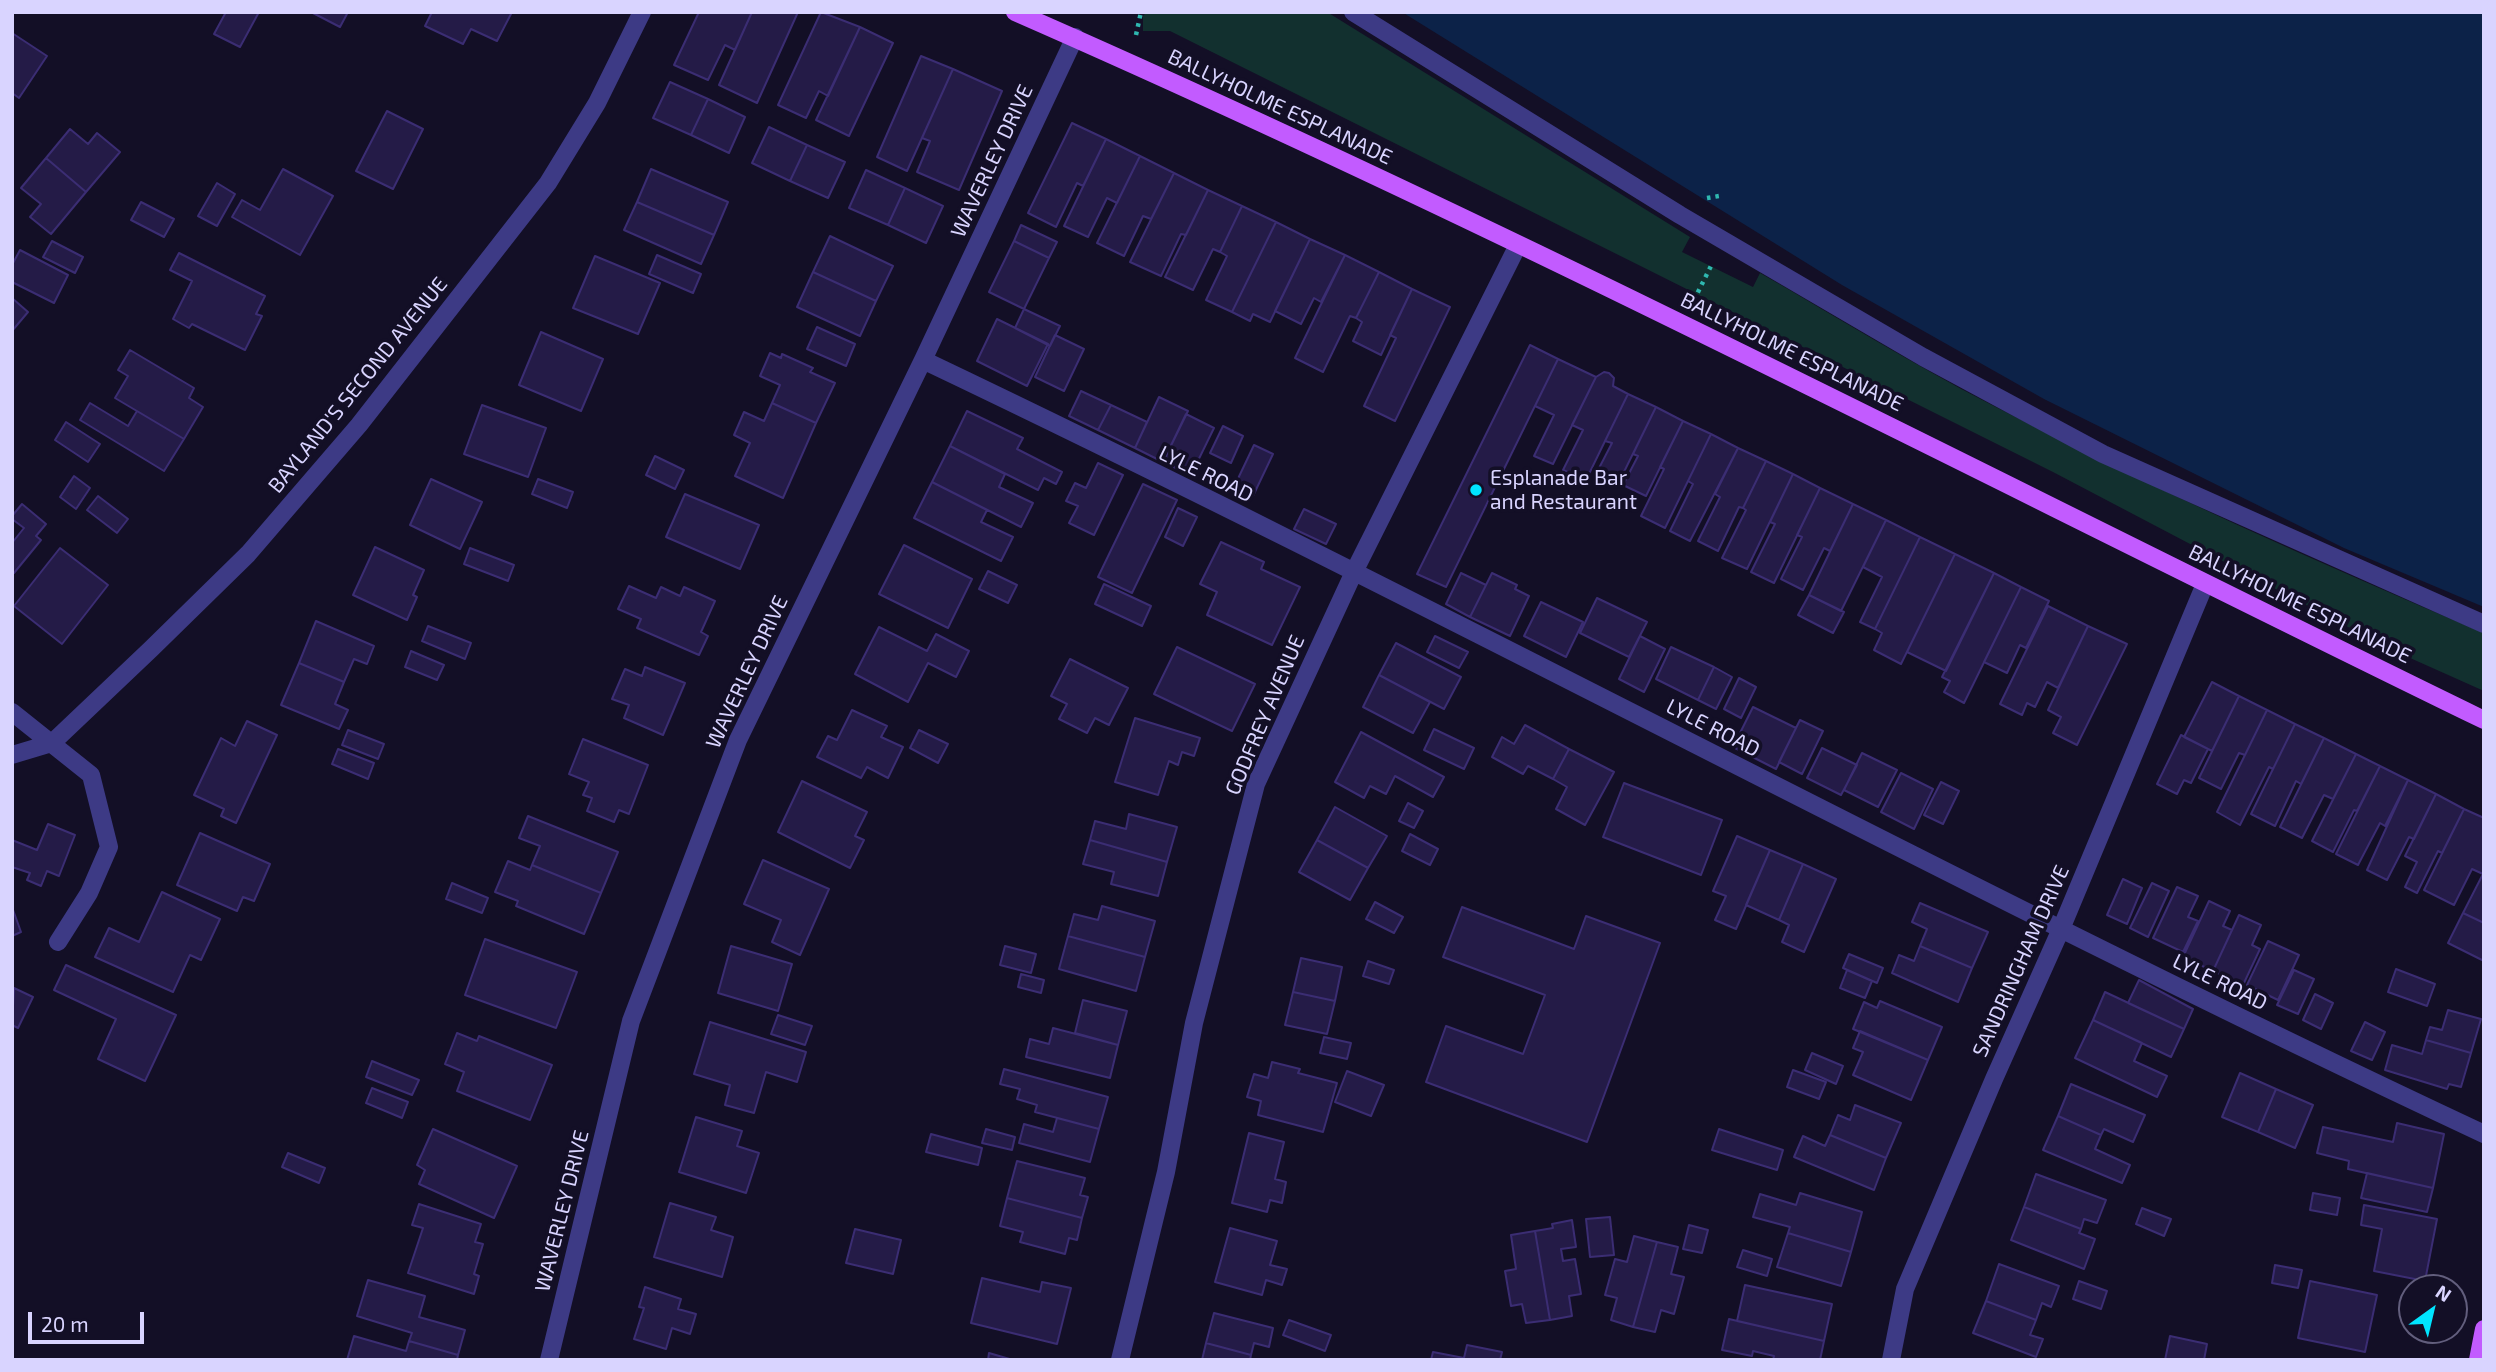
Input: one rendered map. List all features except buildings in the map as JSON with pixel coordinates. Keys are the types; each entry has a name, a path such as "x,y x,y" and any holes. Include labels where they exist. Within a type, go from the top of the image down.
{"main road":[{"name":"BALLYHOLME ESPLANADE","path":"1016,12 1394,184 1682,323 2484,720"},
{"path":"2478,1360 2484,1329"}],"street":[{"name":"BAYLAND'S SECOND AVENUE","path":"52,743 248,554 359,425 548,183 597,103 642,12"},
{"path":"1353,12 1758,261 1923,356 2104,454 2484,624"},
{"name":"WAVERLEY DRIVE","path":"549,1360 631,1021 738,740 923,360 1075,37"},
{"name":"GODFREY AVENUE","path":"1120,1360 1166,1172 1194,1023 1256,784 1354,572 1518,245"},
{"name":"LYLE ROAD","path":"923,360 1354,572 2323,1059 2484,1134"},
{"name":"SANDRINGHAM DRIVE","path":"1891,1360 1905,1289 2061,929 2205,584"},
{"path":"12,712 91,775 109,847 89,893 58,942"},
{"path":"12,755 52,743"}],"path":[{"path":"1682,323 1716,257 1733,266 1758,261"}],"green space":[{"path":"1147,12 1327,12 1690,237 1682,252 1753,287 1760,273 1932,373 2111,465 2234,523 2484,633 2484,691 2390,649 2053,472 1170,31 1143,31 1143,16"}],"water":[{"path":"1402,12 2484,12 2484,607 2344,548 2044,399 1842,285"}],"place":[{"name":"Esplanade Bar and Restaurant","path":"1476,490"}]}
